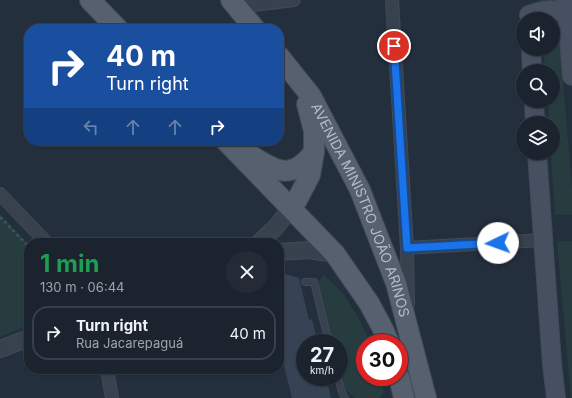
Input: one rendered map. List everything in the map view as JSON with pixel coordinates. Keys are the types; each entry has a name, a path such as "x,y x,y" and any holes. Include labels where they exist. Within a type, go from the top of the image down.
{"main road":[{"path":"90,0 113,24"},
{"path":"233,3 251,24"},
{"path":"528,11 566,6 572,76"},
{"name":"AVENIDA MINISTRO JOÃO ARINOS","path":"284,62 311,96 360,190 396,283 408,324 426,398"},
{"path":"284,64 305,98 314,131 314,152 310,175 297,200 291,208"},
{"name":"AVENIDA MINISTRO JOÃO ARINOS","path":"232,146 335,254 370,303 385,334"},
{"path":"235,146 272,168 282,171 290,171 299,167 306,162 314,152"},
{"path":"537,160 552,364 556,398"},
{"path":"401,386 404,398"}],"street":[{"path":"233,3 289,0"},
{"path":"392,0 407,248 408,324"},
{"path":"0,194 42,238"},
{"path":"264,238 276,227 291,208"},
{"path":"407,248 543,240"},
{"path":"284,252 308,250 335,254"},
{"path":"0,349 24,340"},
{"path":"108,374 112,398"}],"lane":[{"path":"305,282 314,282 327,334"},
{"path":"340,386 345,398"}],"path":[{"path":"0,217 24,242"}],"green space":[{"path":"539,0 556,0 557,12 540,12"},
{"path":"560,47 572,187 572,215 555,215 551,160 560,160 560,116 549,116 548,108 560,108 560,64 544,64 544,56 560,56"},
{"path":"0,214 24,240 24,327 0,337"},
{"path":"557,241 572,241 572,398 571,398"},
{"path":"324,275 344,295 366,334 356,334 356,386 382,386 384,393 379,398 355,398 346,390 345,386 348,386 348,334 331,334 318,287 319,281"}],"building":[{"path":"286,274 299,278 309,320 312,319 316,334 296,334 296,386 328,386 331,398 292,398 284,365 284,275"}],"route":[{"path":"394,46 407,248 498,243"}]}
